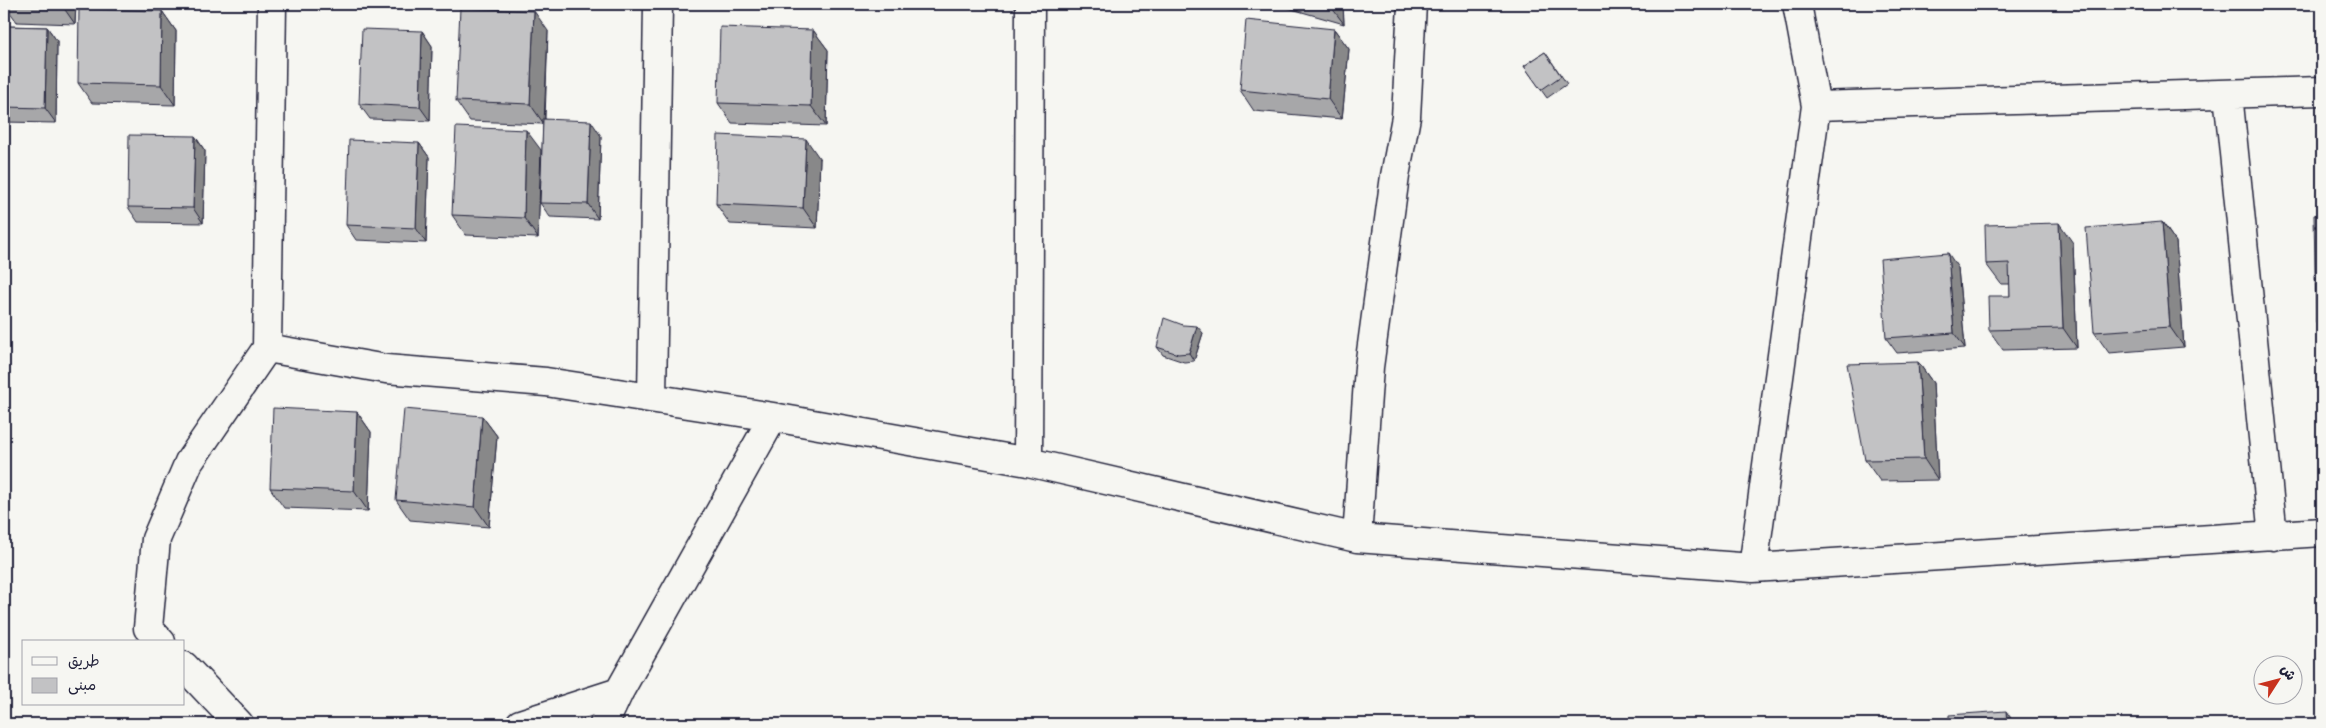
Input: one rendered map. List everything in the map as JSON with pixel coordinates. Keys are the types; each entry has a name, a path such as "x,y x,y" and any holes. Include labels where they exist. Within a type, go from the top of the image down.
{"street":[{"path":"159,640 148,628 156,539 189,462 268,348 272,4"},
{"path":"652,398 658,4"},
{"path":"1028,462 1030,4"},
{"path":"1358,538 1368,367 1395,176 1406,117 1412,4"},
{"path":"1754,568 1816,106 1797,4"},
{"path":"1816,106 2322,92"},
{"path":"2228,94 2273,536"},
{"path":"268,348 386,368 546,382 773,417 1028,462 1358,538 1754,568 2322,532"},
{"path":"604,724 619,692 773,417"},
{"path":"185,667 240,724"},
{"path":"520,724 619,692"}],"building":[{"path":"460,8 534,11 530,104 456,101"},
{"path":"79,9 162,11 161,85 78,83"},
{"path":"1246,20 1334,29 1328,99 1240,90"},
{"path":"4,26 47,27 45,108 4,107"},
{"path":"720,27 813,30 811,106 718,103"},
{"path":"362,29 422,31 420,107 359,104"},
{"path":"1545,52 1561,76 1541,90 1524,66"},
{"path":"543,119 591,121 588,204 540,203"},
{"path":"456,127 526,130 524,218 452,215"},
{"path":"129,135 195,136 193,208 128,207"},
{"path":"718,135 806,139 803,208 716,204"},
{"path":"349,140 419,143 416,228 346,225"},
{"path":"2314,215 2322,215 2322,322 2316,322"},
{"path":"2162,222 2170,327 2094,332 2086,228"},
{"path":"2059,223 2063,328 1989,330 1988,296 2010,296 2009,263 1986,264 1985,225"},
{"path":"1948,253 1954,333 1886,338 1880,259"},
{"path":"1164,318 1183,325 1197,326 1189,353 1178,354 1157,347"},
{"path":"1918,362 1924,459 1865,460 1847,364"},
{"path":"273,408 357,412 354,491 270,488"},
{"path":"404,409 482,416 475,507 396,500"},
{"path":"2006,711 2007,724 1949,724 1949,715"}]}
